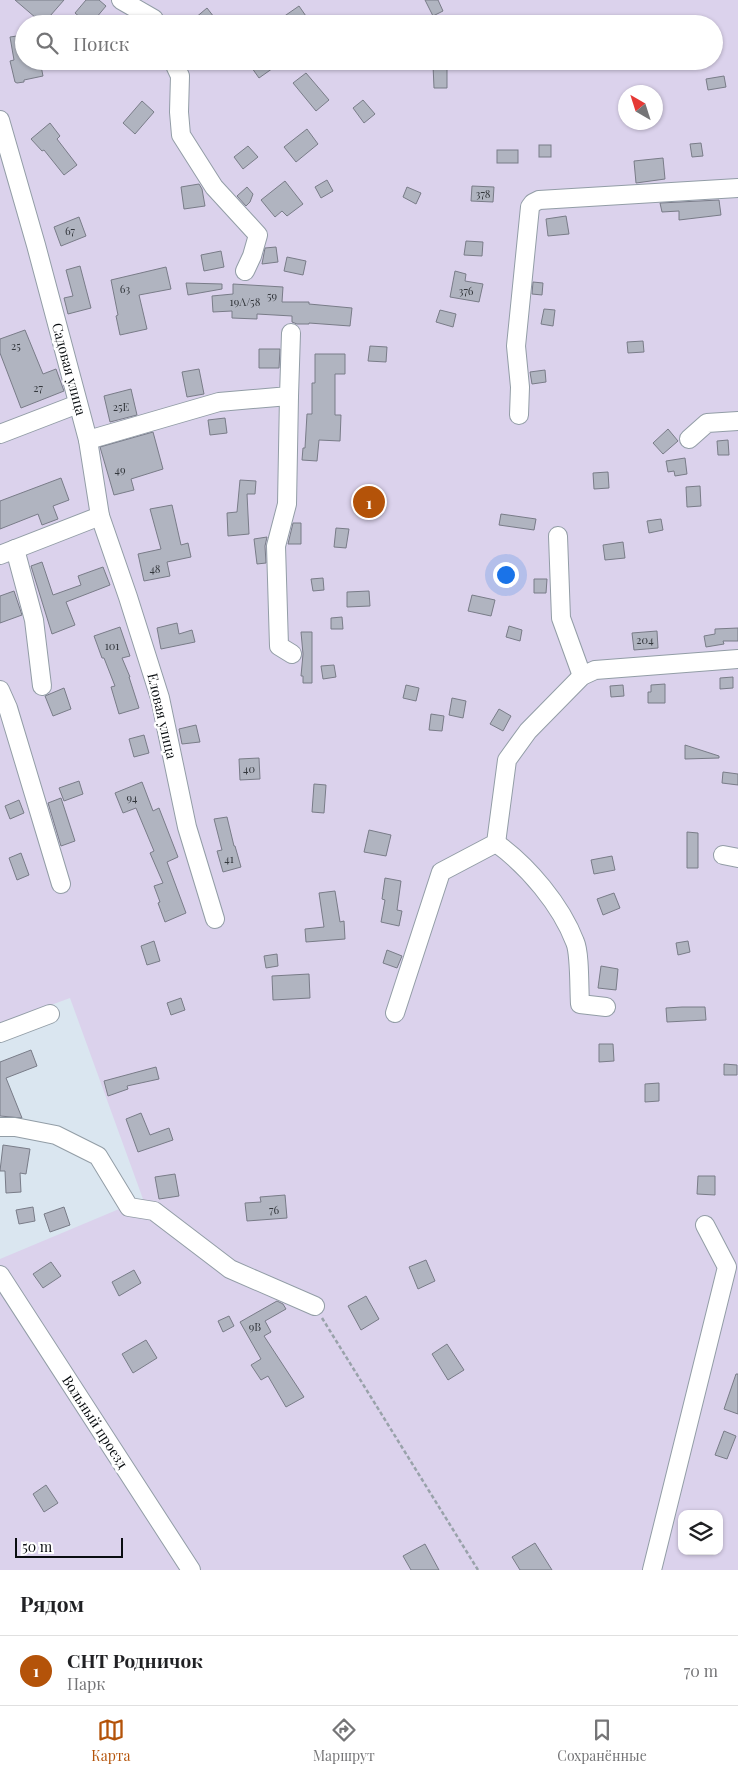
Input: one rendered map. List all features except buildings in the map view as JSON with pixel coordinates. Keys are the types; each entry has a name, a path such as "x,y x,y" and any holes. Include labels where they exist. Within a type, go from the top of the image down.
{"street":[{"path":"120,0 147,15"},
{"path":"177,70 180,76 179,112 181,135 214,187 258,235 245,271"},
{"name":"Садовая улица","path":"0,120 36,245 88,440 100,516"},
{"path":"519,414 520,388 516,346 530,207 533,203 539,200 738,188"},
{"path":"291,332 287,504 276,546 279,646 292,654"},
{"path":"88,440 219,402 289,396"},
{"path":"0,434 78,404"},
{"path":"689,439 707,423 738,420"},
{"path":"42,686 34,620 7,552 100,516"},
{"name":"Еловая улица","path":"100,516 160,698 186,827 215,918"},
{"path":"558,536 561,618 582,676"},
{"path":"496,843 507,760 528,732 582,676 595,670 738,659"},
{"path":"0,690 8,708 61,884"},
{"path":"496,843 514,856 553,900 576,943 580,1004 606,1007"},
{"path":"395,1013 441,872 496,843"},
{"path":"0,1033 50,1014"},
{"path":"0,1127 15,1127 56,1135 98,1156 129,1207 154,1211 230,1270 315,1306"},
{"path":"652,1570 727,1267 705,1225"},
{"name":"Вольный проезд","path":"0,1275 191,1570"}],"path":[{"path":"315,1306 478,1570"}],"shaded area":[{"path":"0,0 738,0 738,1570 0,1570 0,1259 143,1199 70,998 0,1024"}],"place":[{"name":"СНТ Родничок","path":"369,502"}]}
